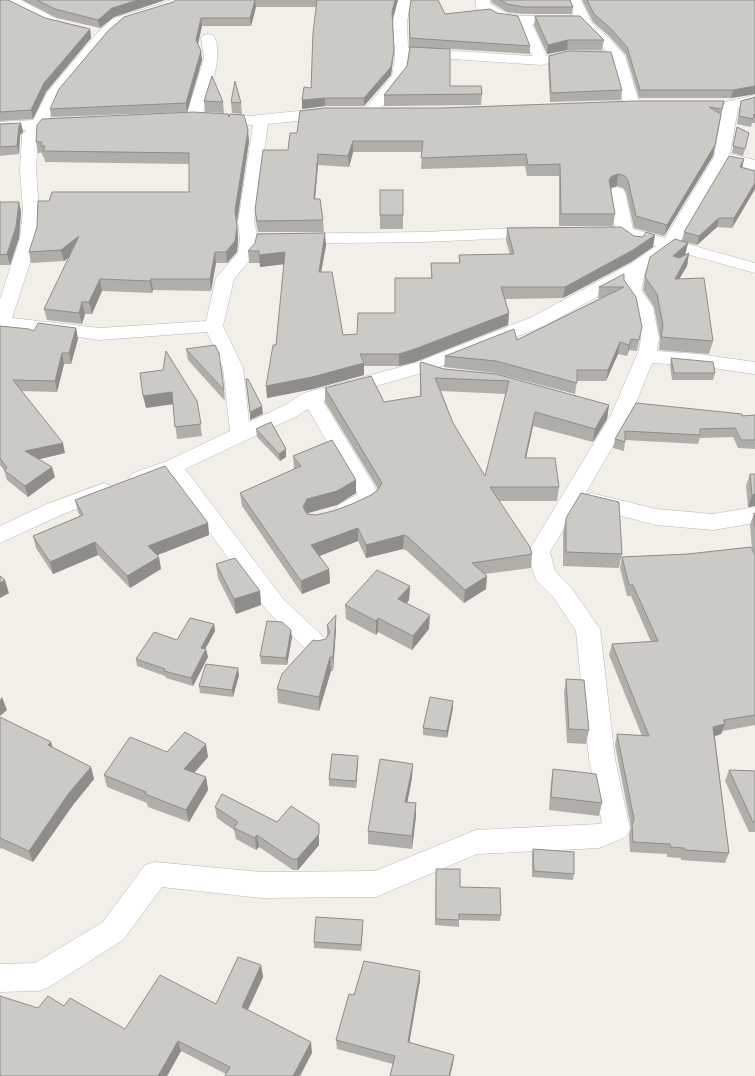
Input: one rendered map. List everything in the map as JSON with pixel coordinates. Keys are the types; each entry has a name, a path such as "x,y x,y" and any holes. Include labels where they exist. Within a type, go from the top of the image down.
{"street":[{"path":"8,0 19,4 43,18 63,26"},
{"path":"179,0 169,6 120,21 116,25 97,34 52,96 39,125 30,135 28,170 31,226 29,238 1,325 100,334 214,326"},
{"path":"369,113 386,94 399,76 402,59 400,21 405,0"},
{"path":"483,0 483,6 502,17 523,20 584,20"},
{"path":"574,0 587,26 614,50 618,56 625,105 647,105"},
{"path":"523,20 541,61"},
{"path":"208,38 211,58 187,117 250,121 325,113 385,113"},
{"path":"402,52 424,52 541,61 567,55 618,56"},
{"path":"0,535 55,509 172,467 290,411 311,398 422,368 539,321 644,262 670,244 722,157 723,105 755,99"},
{"path":"240,434 233,368 214,326 225,278 246,254 249,239 246,222 261,120"},
{"path":"0,127 83,122"},
{"path":"722,157 755,165"},
{"path":"617,192 625,232 644,262"},
{"path":"249,239 424,237 550,232"},
{"path":"582,232 625,232 755,268"},
{"path":"0,978 40,977 113,931 155,874 261,885 376,884 476,842 599,836 617,829 602,759 588,629 562,592 545,575 539,552 573,497 613,413 646,356 650,338 648,325 644,307 632,290 632,282 644,262"},
{"path":"0,273 18,274"},
{"path":"646,356 698,360 755,368"},
{"path":"422,368 450,375"},
{"path":"311,398 370,497 346,510 331,515"},
{"path":"172,467 276,606 317,645"},
{"path":"573,497 656,517 713,522 755,515"}],"building":[{"path":"0,0 8,0 45,18 90,29 44,83 31,110 0,112"},
{"path":"37,0 138,0 112,8 98,20 55,9"},
{"path":"176,0 255,0 250,18 201,18 196,40 201,51 186,103 50,109 59,89 108,31 124,17"},
{"path":"317,0 395,0 392,12 394,50 391,67 364,98 325,98 302,100 304,87 311,88 313,33"},
{"path":"411,0 438,0 445,14 490,9 497,13 518,16 530,46 410,38 409,13"},
{"path":"500,0 570,0 573,7 524,7 507,4"},
{"path":"587,0 755,0 755,86 733,90 640,90 627,47 611,29 594,14"},
{"path":"535,16 580,16 604,40 568,40 548,45"},
{"path":"410,47 450,49 450,86 481,86 482,94 384,95 407,66"},
{"path":"568,51 611,52 622,90 551,93 549,56"},
{"path":"212,76 223,102 204,101"},
{"path":"235,81 241,103 231,102"},
{"path":"755,97 755,115 754,114 753,119 739,116 741,101"},
{"path":"634,101 724,101 722,109 709,107 721,114 715,145 667,225 636,216 628,180 625,176 618,174 612,176 609,180 615,214 561,214 560,164 528,165 526,154 421,158 423,141 353,141 348,156 318,154 314,199 320,199 323,220 257,221 255,210 263,150 288,150 290,133 297,133 300,111 325,108 442,108"},
{"path":"193,112 228,114 229,117 230,114 244,115 248,130 235,210 237,227 235,241 226,252 215,252 210,279 151,279 150,281 100,279 89,302 82,302 79,313 44,309 79,236 61,250 29,252 37,227 38,201 49,201 52,192 189,192 189,153 43,151 45,146 41,146 42,142 36,142 37,125 42,119"},
{"path":"21,123 19,126 17,146 0,147 0,124"},
{"path":"737,127 749,133 745,149 733,146"},
{"path":"729,156 744,159 740,167 755,171 755,183 734,218 719,218 699,236 684,232"},
{"path":"380,190 403,190 403,215 380,215"},
{"path":"0,202 19,202 16,227 7,254 0,255"},
{"path":"621,227 634,236 643,237 646,232 655,235 633,250 565,287 501,287 509,313 399,354 360,354 364,363 312,377 266,386 273,345 276,345 285,252 259,255 259,251 248,251 255,243 257,234 325,233 319,272 332,272 343,335 357,334 358,313 395,313 395,278 432,278 431,263 460,263 459,255 514,254 507,228"},
{"path":"675,239 688,243 673,256 679,258 689,253 675,279 704,278 713,341 661,337 663,325 657,294 645,277 650,257"},
{"path":"624,274 624,280 636,297 642,327 639,340 631,339 629,345 620,342 608,370 577,370 577,383 496,361 445,356 514,329 517,340 624,287 599,287"},
{"path":"38,323 76,328 69,353 62,353 55,381 13,380 63,443 25,451 52,467 25,486 4,470 7,468 0,458 0,326 29,329 34,331"},
{"path":"215,345 219,353 224,390 186,349"},
{"path":"166,351 197,401 201,424 175,427 172,392 143,396 140,373 163,370"},
{"path":"671,358 713,362 715,373 674,373"},
{"path":"421,362 444,369 496,374 609,405 595,429 535,412 525,458 555,458 559,487 490,487 530,547 532,554 472,563 487,576 465,590 408,537 404,535 366,545 358,528 311,545 329,569 301,581 240,493 301,466 293,456 332,440 356,480 337,491 307,499 303,507 307,514 316,515 333,511 352,504 378,490 382,483 325,388 371,376 384,402 421,396","holes":["435,378 509,381 485,476 453,423"]},
{"path":"246,379 248,379 262,406 250,412"},
{"path":"636,403 742,414 742,416 755,415 755,440 741,440 735,428 700,429 700,435 625,431 625,442 615,439"},
{"path":"271,422 286,449 279,454 256,429"},
{"path":"165,466 208,523 148,546 159,557 127,576 95,542 50,562 33,536 83,515 75,500"},
{"path":"750,474 755,474 755,494 752,495"},
{"path":"581,493 619,502 622,554 566,552 566,518"},
{"path":"751,547 755,555 755,715 724,720 725,724 713,727 729,853 685,850 684,848 671,847 670,844 633,842 632,825 634,819 617,734 649,736 612,644 658,641 633,585 629,585 622,557 688,554"},
{"path":"235,558 260,591 234,599 216,564"},
{"path":"377,570 410,586 398,599 430,615 413,636 378,618 376,621 345,605"},
{"path":"0,576 5,580 0,583"},
{"path":"336,615 333,657 330,657 319,697 277,689 282,674 313,640 317,641 326,639 330,632 327,625"},
{"path":"190,618 214,624 201,648 206,649 191,678 164,671 165,669 136,659 154,632 177,640"},
{"path":"267,621 282,622 291,630 286,658 260,656"},
{"path":"206,664 238,668 232,690 199,686"},
{"path":"566,679 584,680 589,730 569,729"},
{"path":"430,697 453,701 447,731 423,728"},
{"path":"0,717 51,742 48,745 91,767 69,793 29,851 0,838"},
{"path":"185,732 206,744 184,769 206,777 186,810 145,794 146,792 104,775 130,737 167,752"},
{"path":"332,754 358,756 356,781 329,779"},
{"path":"380,759 413,764 405,802 416,803 412,836 368,831"},
{"path":"553,769 596,774 602,803 551,797"},
{"path":"729,770 755,771 755,822 753,822"},
{"path":"222,794 277,822 291,806 319,824 319,834 297,859 292,859 257,835 255,838 234,828 238,822 215,807"},
{"path":"533,849 574,852 574,874 534,871"},
{"path":"436,869 460,869 460,887 500,888 501,915 459,914 459,920 436,919"},
{"path":"316,917 363,920 361,945 314,942"},
{"path":"238,957 261,965 242,1007 311,1042 293,1076 225,1076 230,1067 178,1041 158,1076 0,1076 0,996 38,1008 48,996 64,1006 70,998 125,1029 160,975 216,1004"},
{"path":"364,961 420,971 408,1042 454,1055 449,1076 390,1076 395,1056 336,1040 349,994 354,995"}]}
